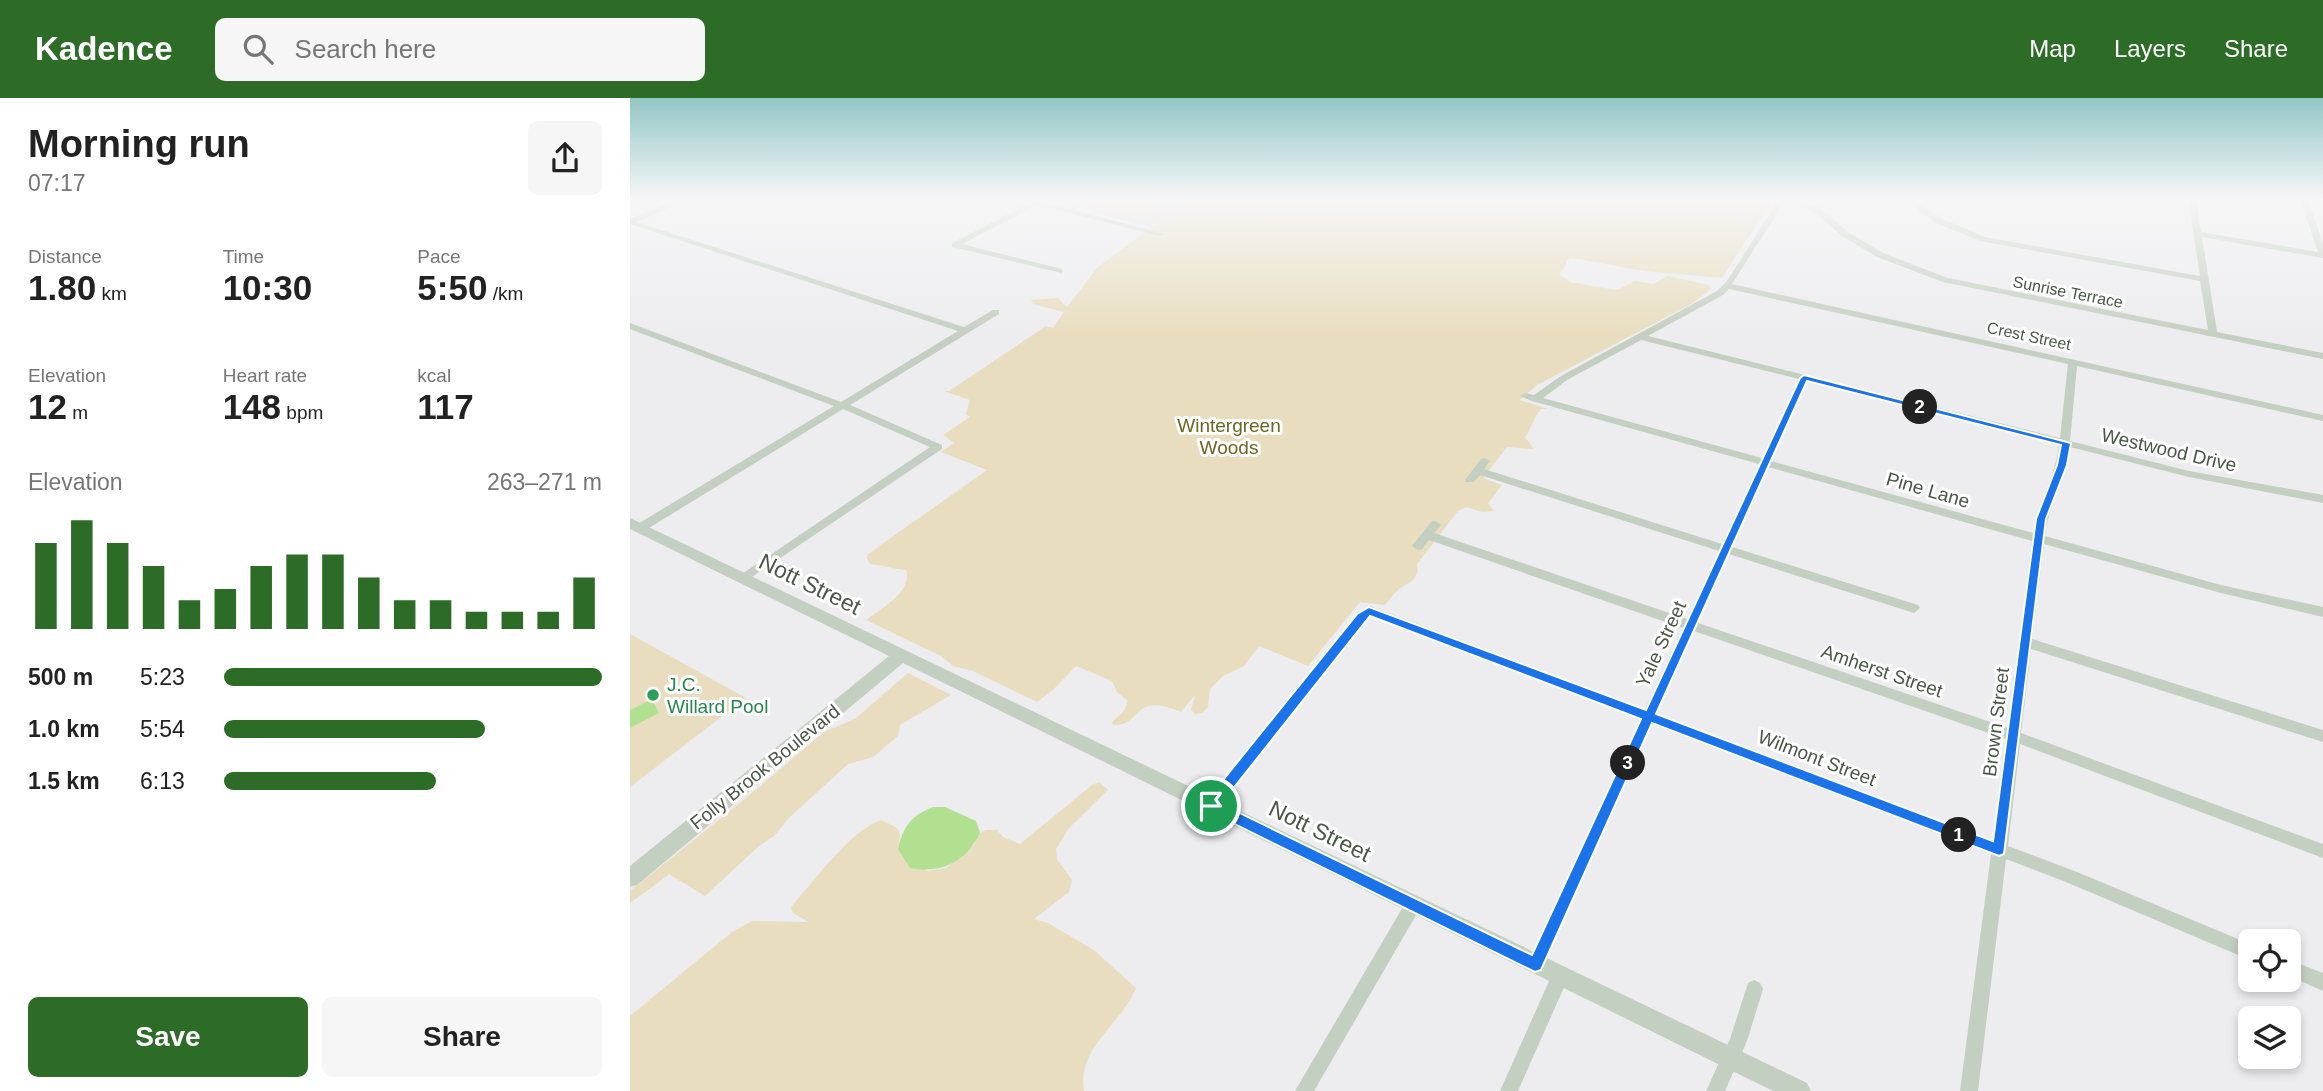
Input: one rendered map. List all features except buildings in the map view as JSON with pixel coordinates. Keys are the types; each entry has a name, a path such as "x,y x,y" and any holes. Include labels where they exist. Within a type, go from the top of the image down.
{"street":[{"path":"702,245 967,331"},
{"path":"956,245 1059,271"},
{"path":"1530,398 1706,303 1727,286 1754,245"},
{"name":"Sunrise Terrace","path":"1864,245 1876,253 1942,279 1998,293 2323,356"},
{"path":"2023,245 2204,279"},
{"path":"2199,245 2213,335"},
{"path":"2262,245 2323,256"},
{"name":"Crest Street","path":"1727,286 2323,418"},
{"path":"635,526 843,406 996,312"},
{"path":"630,326 843,406 938,447 743,579"},
{"name":"Westwood Drive","path":"1642,337 2224,482 2323,499"},
{"name":"Brown Street","path":"1969,1091 2038,539 2043,510 2061,469 2073,362"},
{"name":"Yale Street","path":"1535,964 1804,378"},
{"name":"Pine Lane","path":"1530,398 2213,587 2323,612"},
{"path":"1478,471 1914,607"},
{"name":"Nott Street","path":"635,526 1799,1091"},
{"name":"Amherst Street","path":"1427,535 2014,736 2323,851"},
{"name":"Wilmont Street","path":"1211,806 1367,611 1999,850 2238,947"},
{"path":"2025,642 2323,736"},
{"name":"Folly Brook Boulevard","path":"630,878 901,656"},
{"path":"1304,1091 1413,905"},
{"path":"2301,973 2323,982"},
{"path":"1510,1091 1560,976"},
{"path":"1715,1091 1738,1041 1754,989"}],"green space":[{"name":"Wintergreen Woods","path":"1127,245 1743,245 1722,278 1644,271 1572,258 1566,260 1566,265 1559,274 1570,282 1618,290 1634,281 1654,284 1667,276 1708,285 1711,289 1693,303 1537,385 1520,400 1548,409 1541,409 1525,437 1534,449 1507,447 1483,478 1502,485 1488,503 1494,511 1482,512 1466,507 1458,511 1417,564 1415,578 1395,593 1385,605 1360,602 1308,666 1259,646 1244,666 1223,676 1210,689 1208,707 1202,713 1195,714 1191,710 1195,695 1181,712 1154,705 1146,707 1123,724 1113,725 1112,722 1124,711 1128,701 1117,692 1112,681 1076,666 1037,702 973,671 953,666 941,656 866,620 894,599 907,578 906,570 870,564 868,554 987,470 941,452 954,443 943,435 970,417 966,414 970,400 944,391 949,391 1046,326 1053,328 1064,312 1033,304 1031,300 1058,298 1067,307 1098,267"},
{"path":"630,634 746,698 630,787"},
{"path":"908,673 951,695 900,725 898,736 873,757 848,764 790,817 774,836 760,845 705,896 670,875 671,873 630,903 630,891 824,732 855,719"},
{"path":"1099,782 1108,790 1069,828 1056,849 1057,859 1072,880 1069,892 1034,919 1048,923 1095,951 1136,988 1093,1049 1084,1075 1084,1091 630,1091 630,1016 732,932 752,921 809,922 793,913 791,908 835,856 870,825 881,820 896,827 900,836 898,849 927,871 946,868 974,845 980,833 986,830 997,830 1003,837 1020,844"}],"shaded area":[{"path":"652,699 659,713 630,728 630,710"},
{"path":"933,807 945,807 976,821 980,833 968,852 951,864 932,869 910,868 898,849 903,834 909,822"}],"place":[{"name":"J.C. Willard Pool","path":"653,695"}],"route":[{"path":"1211,806 1361,617 1369,611 1372,612 1649,717 1736,750 1999,850 2041,519 2045,502 2062,465 2066,443 1804,378 1649,717 1535,964 1211,806"}]}
